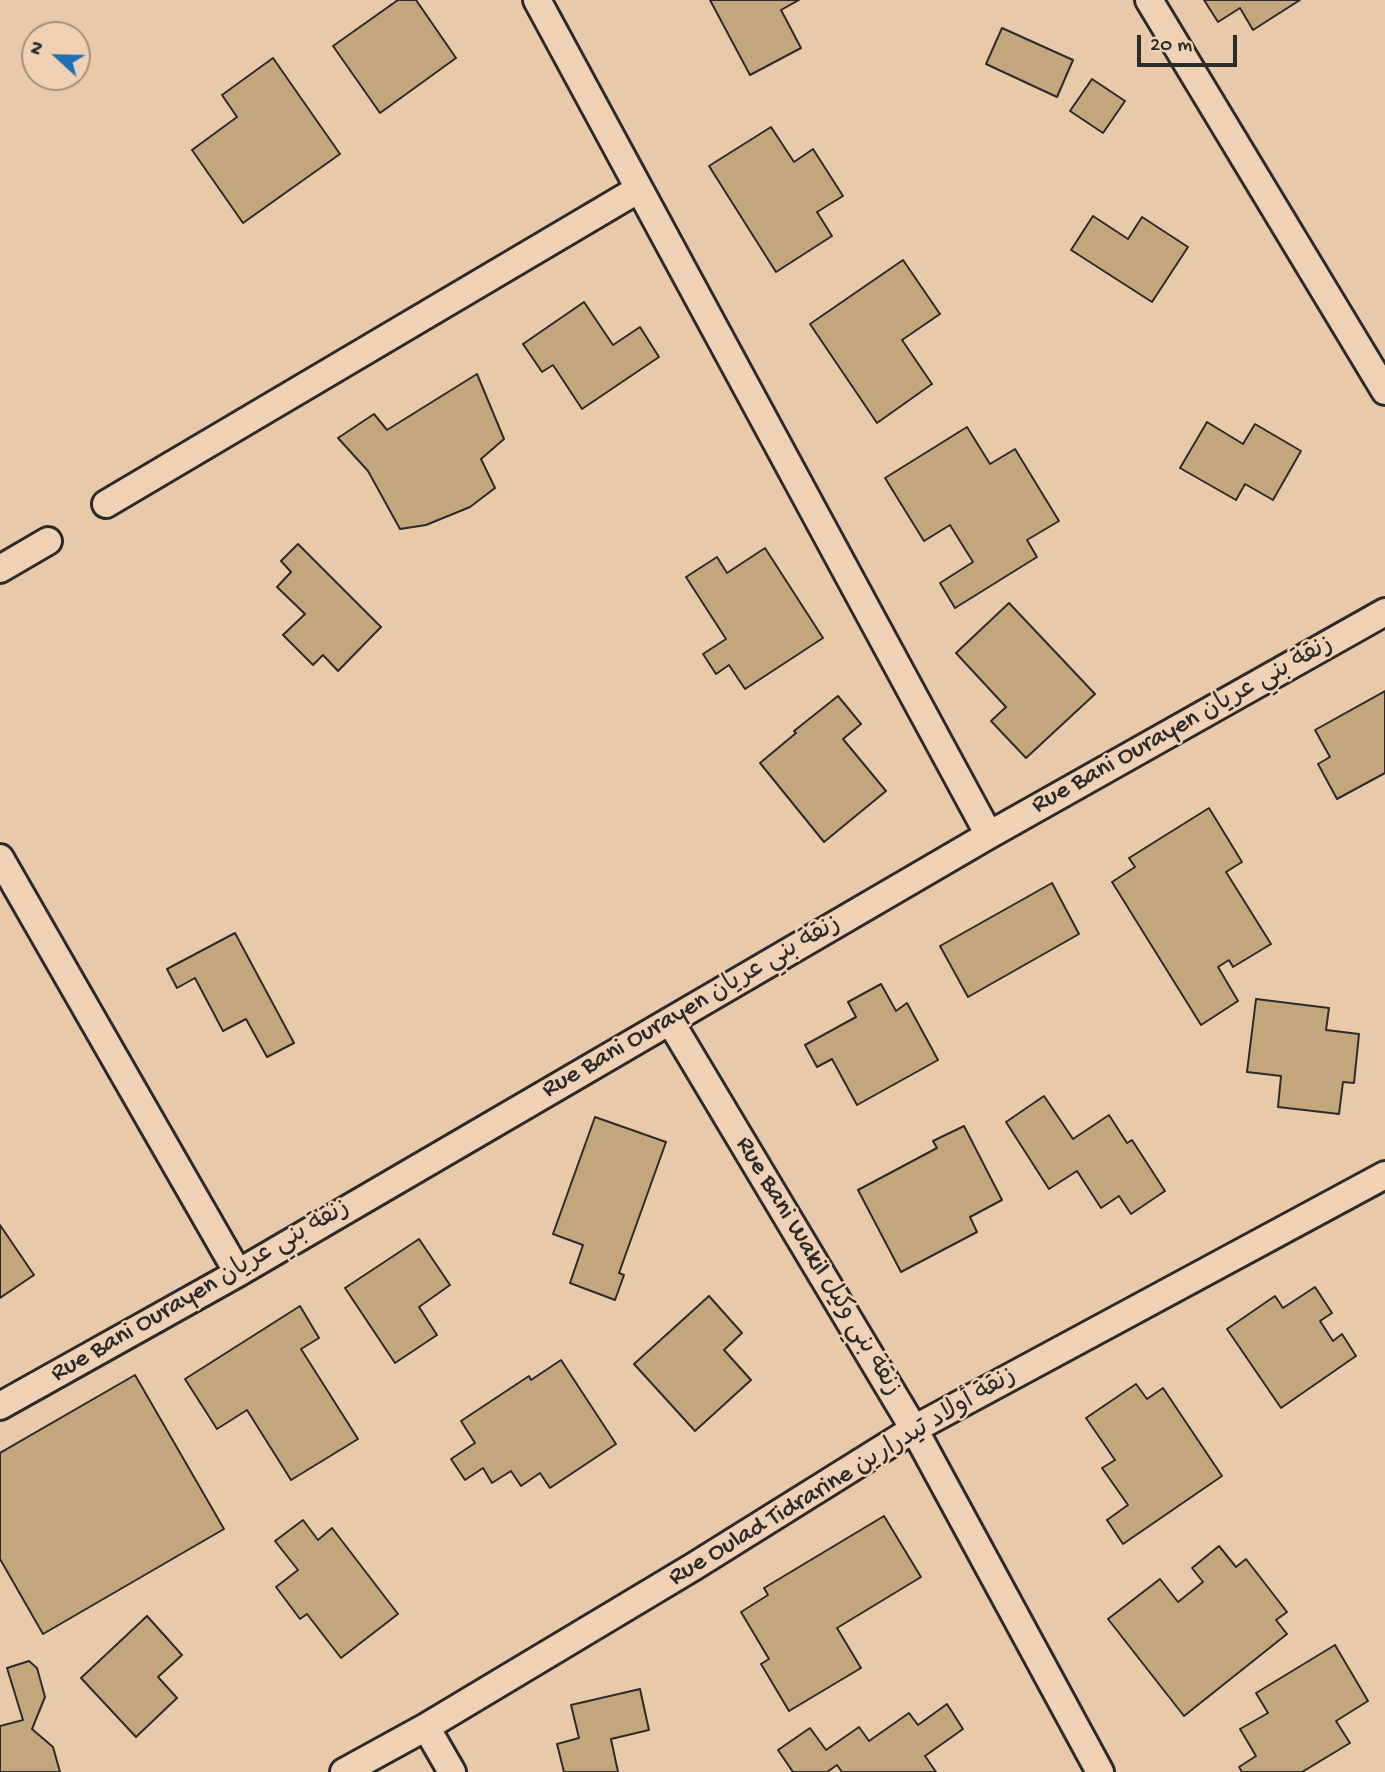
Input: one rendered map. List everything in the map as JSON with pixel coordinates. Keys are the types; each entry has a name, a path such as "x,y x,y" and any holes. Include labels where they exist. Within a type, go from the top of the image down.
{"street":[{"path":"1149,0 1385,391"},
{"path":"545,3 639,190 989,835"},
{"path":"106,504 639,190"},
{"path":"0,569 48,541"},
{"name":"Rue Bani Ourayen زنقة بني عريان","path":"0,1406 239,1273 989,835 1385,612"},
{"path":"0,858 239,1273"},
{"name":"Rue Bani Wakil زنقة بني وكيل","path":"670,1021 914,1429 1100,1772"},
{"name":"Rue Oulad Tidrarine زنقة أولاد تيدرارين","path":"344,1772 426,1727 693,1567 914,1429 1385,1175"},
{"path":"426,1727 452,1772"}],"building":[{"path":"398,0 416,0 456,58 380,113 333,46"},
{"path":"710,0 799,0 781,10 801,48 750,75"},
{"path":"1204,0 1300,0 1253,30 1240,8 1218,22"},
{"path":"1002,28 1073,60 1057,97 986,64"},
{"path":"273,58 340,154 243,223 192,150 237,117 222,95"},
{"path":"1092,79 1125,101 1103,133 1070,111"},
{"path":"771,127 794,162 813,149 843,196 817,212 832,236 776,272 709,166"},
{"path":"1093,216 1128,239 1142,217 1188,247 1152,302 1071,250"},
{"path":"903,260 940,314 902,340 932,384 877,423 810,324"},
{"path":"584,302 613,345 640,327 659,357 582,409 553,365 542,372 523,344"},
{"path":"477,374 504,439 481,459 495,488 470,507 426,525 400,529 368,471 338,438 374,414 387,430"},
{"path":"1207,422 1243,444 1255,424 1301,451 1273,500 1245,484 1236,500 1180,468"},
{"path":"967,427 990,464 1015,449 1059,521 1027,540 1037,557 955,608 940,583 973,562 950,525 924,541 885,478"},
{"path":"298,544 381,627 338,671 323,655 313,665 283,635 305,614 277,587 291,572 281,561"},
{"path":"765,548 823,638 745,689 729,665 716,674 703,654 726,639 686,577 717,557 727,573"},
{"path":"1009,603 1095,694 1026,758 991,721 1006,707 956,653"},
{"path":"1385,691 1385,773 1337,799 1318,764 1330,757 1315,730"},
{"path":"838,696 861,724 843,739 886,791 824,842 760,763 796,733 794,731"},
{"path":"1209,808 1242,862 1226,872 1271,944 1233,967 1229,960 1218,967 1238,1001 1201,1025 1112,882 1135,867 1129,858"},
{"path":"1052,883 1079,934 968,997 940,946"},
{"path":"235,933 294,1043 267,1057 246,1019 223,1031 195,978 177,988 167,969"},
{"path":"881,984 896,1011 907,1003 938,1060 857,1105 832,1059 817,1067 805,1045 856,1017 848,1002"},
{"path":"1256,999 1329,1008 1326,1030 1359,1034 1354,1083 1343,1082 1339,1114 1278,1107 1281,1076 1247,1072"},
{"path":"1044,1096 1073,1139 1109,1115 1127,1143 1132,1140 1165,1191 1131,1214 1119,1196 1101,1208 1077,1171 1049,1189 1006,1122"},
{"path":"595,1117 666,1142 619,1273 624,1275 615,1300 570,1283 583,1245 553,1234"},
{"path":"964,1126 1002,1200 970,1217 977,1232 901,1272 858,1190 937,1148 933,1141"},
{"path":"0,1225 34,1275 0,1298"},
{"path":"419,1239 450,1285 419,1307 437,1335 395,1363 345,1288"},
{"path":"1315,1287 1332,1313 1320,1321 1333,1341 1342,1334 1356,1356 1281,1408 1227,1329 1275,1296 1283,1308"},
{"path":"709,1296 742,1333 724,1350 751,1380 695,1431 634,1364"},
{"path":"300,1306 319,1338 301,1349 358,1439 291,1480 247,1410 217,1429 185,1379"},
{"path":"561,1360 616,1444 550,1488 540,1473 521,1486 511,1471 492,1483 483,1468 465,1480 451,1459 475,1443 461,1421 529,1376 531,1380"},
{"path":"135,1375 224,1529 43,1634 0,1559 0,1453"},
{"path":"1136,1384 1147,1399 1163,1388 1222,1476 1123,1544 1107,1520 1128,1505 1102,1468 1115,1460 1086,1418"},
{"path":"884,1516 921,1577 837,1628 861,1668 789,1711 761,1664 769,1659 741,1612 768,1595 764,1588"},
{"path":"303,1520 318,1540 332,1528 398,1614 341,1658 307,1614 300,1619 276,1587 298,1570 275,1541"},
{"path":"1219,1546 1236,1567 1246,1559 1287,1612 1276,1620 1287,1634 1184,1716 1108,1619 1160,1579 1178,1602 1203,1582 1192,1568"},
{"path":"147,1616 182,1655 158,1677 177,1698 136,1737 81,1678"},
{"path":"1335,1645 1368,1701 1336,1721 1350,1743 1302,1772 1242,1772 1239,1767 1256,1756 1240,1729 1268,1713 1256,1693"},
{"path":"29,1661 37,1668 45,1697 32,1729 53,1747 60,1772 0,1772 0,1726 23,1720 7,1668"},
{"path":"640,1689 649,1730 611,1739 618,1772 564,1772 557,1744 579,1738 571,1705"},
{"path":"947,1704 963,1729 925,1756 936,1772 842,1772 837,1765 827,1772 793,1772 778,1750 810,1728 826,1750 859,1727 869,1741 909,1713 918,1725"}]}
